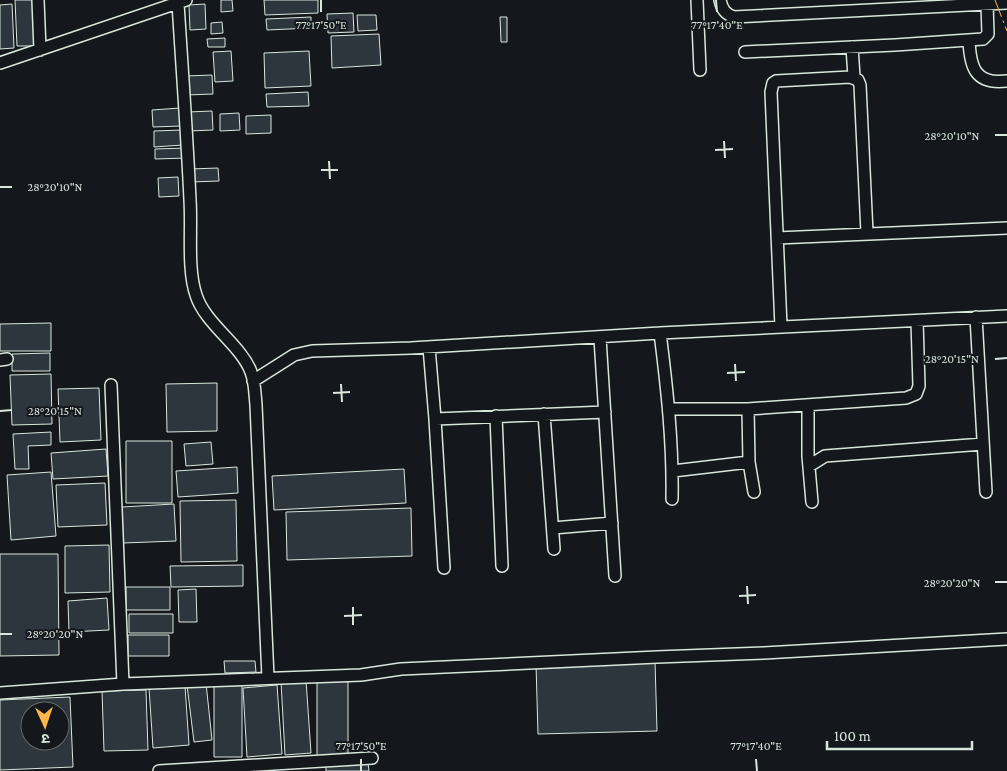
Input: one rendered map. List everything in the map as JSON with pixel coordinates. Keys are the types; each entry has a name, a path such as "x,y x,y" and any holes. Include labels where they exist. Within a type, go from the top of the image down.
{"street":[{"path":"38,0 40,50"},
{"path":"697,0 700,70"},
{"path":"720,0 724,11 729,16 734,17 846,5 1007,3"},
{"path":"0,63 182,1 192,280 196,296 203,310 244,358 251,371 253,381 256,405 268,678"},
{"path":"745,52 969,40 987,37 987,4"},
{"path":"969,40 971,62 978,73 983,78 992,82 1007,81"},
{"path":"852,47 854,77"},
{"path":"781,327 771,92 773,83 779,80 854,77 858,80 860,85 867,233"},
{"path":"776,238 1007,228"},
{"path":"253,381 294,355 312,351 429,348 660,333 917,321 976,316 1007,316"},
{"path":"976,316 986,492"},
{"path":"669,409 748,409 906,398 916,394 919,386 917,321"},
{"path":"660,333 669,409 673,471 672,499"},
{"path":"600,338 615,576"},
{"path":"429,348 444,568"},
{"path":"111,385 123,684"},
{"path":"808,406 812,502"},
{"path":"748,409 749,462 754,492"},
{"path":"435,419 605,412"},
{"path":"544,414 554,549"},
{"path":"496,416 502,566"},
{"path":"809,466 825,456 983,444"},
{"path":"673,471 749,462"},
{"path":"553,528 612,523"},
{"path":"0,693 123,684 361,675 419,668 657,656 764,653 1007,639"},
{"path":"159,771 372,758"}],"building":[{"path":"15,0 34,0 36,46 17,46"},
{"path":"221,0 232,0 233,11 221,12"},
{"path":"264,0 318,0 318,13 265,15"},
{"path":"12,4 14,48 0,49 0,5"},
{"path":"205,4 206,29 190,30 189,5"},
{"path":"353,13 354,32 328,33 327,14"},
{"path":"357,15 376,15 377,30 358,31"},
{"path":"311,17 311,28 267,30 266,19"},
{"path":"500,17 507,17 507,42 501,42"},
{"path":"222,22 223,33 211,34 211,23"},
{"path":"379,34 381,65 332,68 331,36"},
{"path":"225,38 225,47 208,47 207,39"},
{"path":"231,51 233,81 215,82 213,52"},
{"path":"309,51 311,86 265,88 264,53"},
{"path":"212,75 213,94 187,95 186,76"},
{"path":"308,92 309,106 267,107 266,94"},
{"path":"180,108 181,126 153,127 152,110"},
{"path":"212,111 213,130 189,131 188,112"},
{"path":"239,113 240,130 220,131 220,114"},
{"path":"271,115 271,133 246,134 246,116"},
{"path":"182,130 183,145 154,147 154,131"},
{"path":"186,148 187,158 155,159 155,149"},
{"path":"218,168 219,181 190,182 190,169"},
{"path":"178,177 179,196 159,197 158,178"},
{"path":"51,323 51,351 0,351 0,324"},
{"path":"50,353 50,371 12,371 12,354"},
{"path":"51,374 52,424 12,425 10,375"},
{"path":"217,383 217,431 167,432 166,384"},
{"path":"99,388 101,440 60,442 58,389"},
{"path":"51,432 51,445 28,446 29,469 15,469 13,434"},
{"path":"126,441 172,441 172,503 126,503"},
{"path":"211,442 213,464 186,466 184,444"},
{"path":"106,449 108,476 53,479 51,453"},
{"path":"237,467 238,493 178,497 176,471"},
{"path":"404,469 406,503 274,510 272,476"},
{"path":"51,472 56,536 11,540 7,475"},
{"path":"105,483 107,525 58,527 56,485"},
{"path":"236,500 237,561 181,562 180,501"},
{"path":"174,504 176,541 123,543 122,507"},
{"path":"411,508 412,556 287,560 286,512"},
{"path":"109,545 110,592 65,593 65,546"},
{"path":"0,554 58,554 59,655 0,656"},
{"path":"243,565 243,586 171,587 170,566"},
{"path":"126,587 170,587 170,610 126,610"},
{"path":"196,589 197,622 179,622 178,590"},
{"path":"107,598 109,630 69,632 68,601"},
{"path":"129,614 173,614 173,633 129,633"},
{"path":"128,635 169,635 169,656 128,656"},
{"path":"224,661 255,661 256,672 225,673"},
{"path":"655,661 657,731 538,734 536,664"},
{"path":"306,680 311,753 285,755 281,682"},
{"path":"317,681 348,681 348,756 317,756"},
{"path":"214,682 242,682 242,757 214,757"},
{"path":"206,683 212,740 194,742 187,685"},
{"path":"277,685 282,754 247,757 243,688"},
{"path":"185,686 189,745 153,748 149,688"},
{"path":"146,690 148,750 104,751 102,691"},
{"path":"70,697 73,767 0,770 0,700"},
{"path":"368,763 369,771 326,771 326,764"}],"power":[{"path":"995,0 1007,31"}]}
